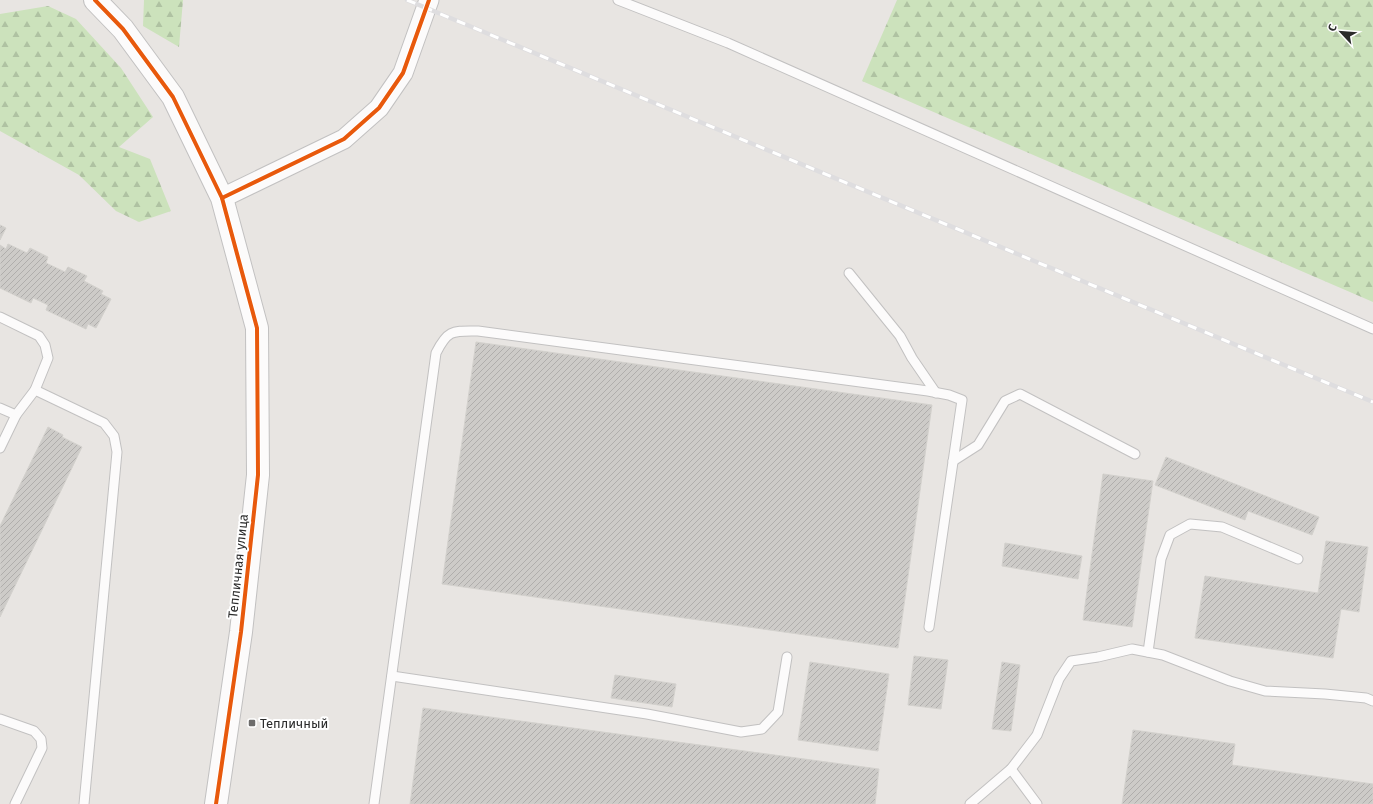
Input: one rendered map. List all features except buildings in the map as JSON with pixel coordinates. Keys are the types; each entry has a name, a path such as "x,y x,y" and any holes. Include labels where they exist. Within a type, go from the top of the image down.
{"street":[{"name":"Тепличная улица","path":"95,0 123,29 173,98 222,198 258,328 258,475 241,632 216,804"},
{"path":"222,198 344,139 379,108 403,73 429,0"}],"lane":[{"path":"618,0 728,43 1373,329"},
{"path":"850,274 900,336 912,358 936,393"},
{"path":"0,317 39,336 45,345 48,358 35,390 16,415 0,448"},
{"path":"374,804 436,353 443,339 455,331 478,331 936,393 949,395 962,400 930,627"},
{"path":"35,390 104,423 114,436 117,452 84,804"},
{"path":"953,461 978,445 1005,401 1020,394 1135,454"},
{"path":"0,408 16,415"},
{"path":"1148,652 1161,560 1170,534 1190,524 1222,528 1298,559"},
{"path":"970,804 1011,769 1037,735 1059,679 1071,661 1098,657 1132,649 1163,655 1230,681 1265,691 1325,694 1366,698 1373,701"},
{"path":"392,676 647,714 741,732 762,729 778,712 787,657"},
{"path":"0,719 34,731 41,738 42,748 15,804"},
{"path":"1011,769 1037,804"}],"green space":[{"path":"144,0 183,0 179,47 143,26"},
{"path":"897,0 1373,0 1373,302 862,81"},
{"path":"48,6 76,19 121,68 153,117 119,147 150,159 171,211 139,222 116,211 79,175 0,131 0,14"}],"railway":[{"path":"407,0 1373,402"}],"cycle path":[{"path":"95,0 123,29 173,97 222,198 257,328 258,475 241,632 216,804"},
{"path":"222,198 344,139 379,108 403,73 429,0"}],"place":[{"name":"Тепличный","path":"252,723"}]}
